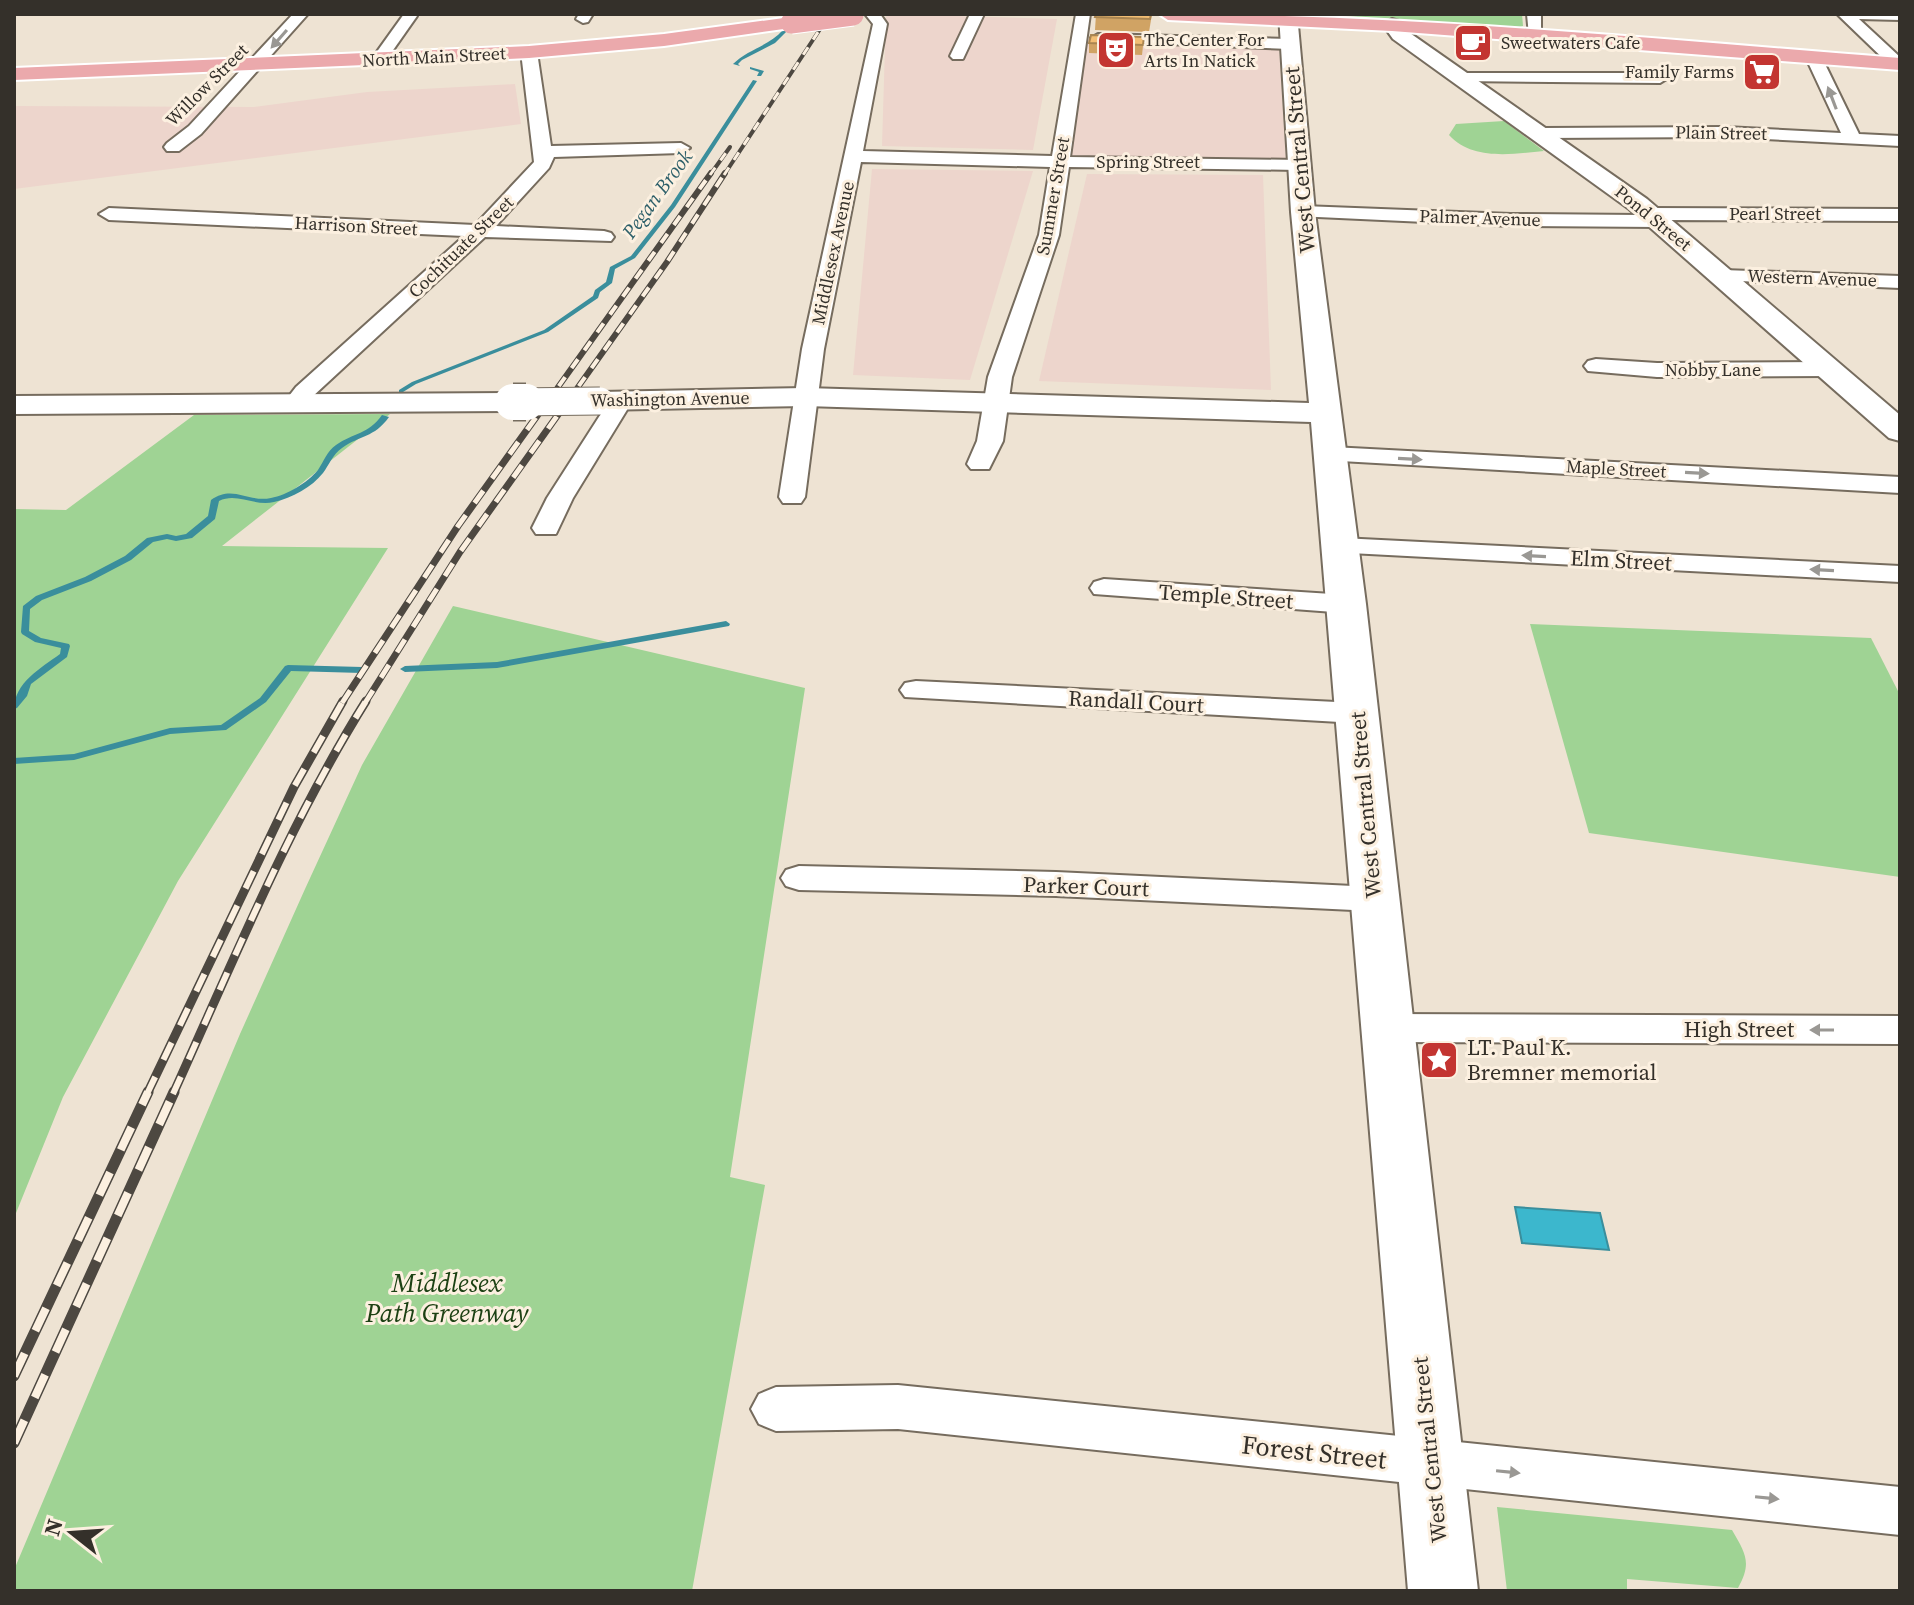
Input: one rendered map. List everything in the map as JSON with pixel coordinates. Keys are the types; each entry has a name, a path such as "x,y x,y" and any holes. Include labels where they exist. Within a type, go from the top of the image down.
{"main road":[{"name":"North Main Street","path":"14,74 529,52 679,39 785,21 856,14"},
{"path":"1168,14 1288,25 1392,25 1899,64"}],"street":[{"name":"Willow Street","path":"173,147 195,130 301,14"},
{"name":"Middlesex Avenue","path":"792,497 818,320 880,24 872,14"},
{"path":"958,56 977,14"},
{"name":"Summer Street","path":"980,464 990,441 1000,377 1049,235 1083,14"},
{"path":"1534,14 1536,36"},
{"path":"1845,14 1900,16"},
{"path":"1845,14 1899,64"},
{"path":"379,60 410,16"},
{"path":"1079,37 1288,25"},
{"name":"West Central Street","path":"1288,25 1303,212 1347,604 1443,1591"},
{"name":"Pond Street","path":"1392,25 1400,35 1543,133 1654,217 1900,431"},
{"path":"529,52 539,135 681,148"},
{"path":"1814,58 1840,117 1853,138"},
{"path":"1464,78 1660,78"},
{"name":"Plain Street","path":"1543,133 1725,132 1900,141"},
{"name":"Cochituate Street","path":"294,405 304,392 480,231 543,164 539,135"},
{"name":"Spring Street","path":"853,156 1299,165"},
{"name":"Palmer Avenue","path":"1303,212 1511,220 1654,217"},
{"name":"Harrison Street","path":"109,214 604,237"},
{"name":"Pearl Street","path":"1654,217 1900,215"},
{"name":"Western Avenue","path":"1723,276 1900,282"},
{"name":"Nobby Lane","path":"1596,366 1657,370 1830,369"},
{"name":"Washington Avenue","path":"14,405 294,405 806,397 994,402 1329,434"},
{"path":"546,528 611,401"},
{"name":"Maple Street","path":"1329,434 1900,485"},
{"name":"Elm Street","path":"1341,546 1900,574"},
{"name":"Temple Street","path":"1104,588 1347,604"},
{"name":"Randall Court","path":"916,690 1357,713"},
{"name":"Parker Court","path":"799,878 1056,884 1374,899"},
{"name":"High Street","path":"1386,1028 1900,1030"},
{"name":"Forest Street","path":"776,1409 898,1407 1900,1511"}],"shaded area":[{"path":"886,14 1057,19 1033,150 882,146"},
{"path":"1087,39 1279,46 1286,162 1070,159"},
{"path":"515,84 521,124 14,189 14,106 254,107 367,92"},
{"path":"872,169 1033,171 970,380 853,375"},
{"path":"1087,174 1263,175 1271,390 1039,381"}],"green space":[{"path":"1322,14 1522,14 1523,26 1512,30"},
{"path":"1504,121 1544,151 1481,152 1469,149 1449,135 1456,124"},
{"path":"390,414 222,546 388,548 178,881 63,1097 14,1218 14,509 66,510 194,415"},
{"name":"Middlesex Path Greenway","path":"453,606 805,688 730,1177 765,1185 692,1591 14,1591 14,1570 240,1034 362,765"},
{"path":"1530,624 1871,638 1900,695 1900,877 1589,833"},
{"path":"1497,1507 1732,1530 1744,1552 1745,1572 1738,1588 1627,1579 1627,1591 1507,1591"}],"water":[{"path":"1515,1207 1600,1213 1609,1250 1522,1243"}],"building":[{"path":"1096,14 1151,14 1150,19 1095,17"},
{"path":"1091,35 1144,37 1143,45 1089,43"}],"waterway":[{"name":"Pegan Brook","path":"738,65 735,64 774,42 785,31"},
{"name":"Pegan Brook","path":"752,68 762,71 759,75"},
{"name":"Pegan Brook","path":"401,391 414,383 546,331 596,297 597,291 609,283 612,268 633,257 673,206 755,81"},
{"name":"Pegan Brook","path":"14,706 24,694 27,683 64,655 66,646 38,640 25,632 26,608 39,598 88,579 128,558 150,540 189,536 212,517 215,500 223,496 266,501 297,490 317,475 336,449 370,432 385,417"},
{"path":"405,669 497,665 726,624"},
{"path":"14,761 74,757 170,731 223,728 263,700 288,668 362,670"}],"railway":[{"path":"724,175 830,14"},
{"path":"710,175 730,147"},
{"path":"546,404 711,173"},
{"path":"566,404 667,262 725,173"},
{"path":"342,703 458,526 547,402"},
{"path":"365,703 460,552 567,402"},
{"path":"147,1094 294,787 343,701"},
{"path":"173,1094 287,845 366,701"},
{"path":"14,1376 148,1092"},
{"path":"14,1443 174,1092"}],"place":[{"name":"Sweetwaters Cafe","path":"1473,43"},
{"name":"The Center For Arts In Natick","path":"1116,50"},
{"name":"Family Farms","path":"1762,72"},
{"name":"LT. Paul K. Bremner memorial","path":"1439,1060"}]}
